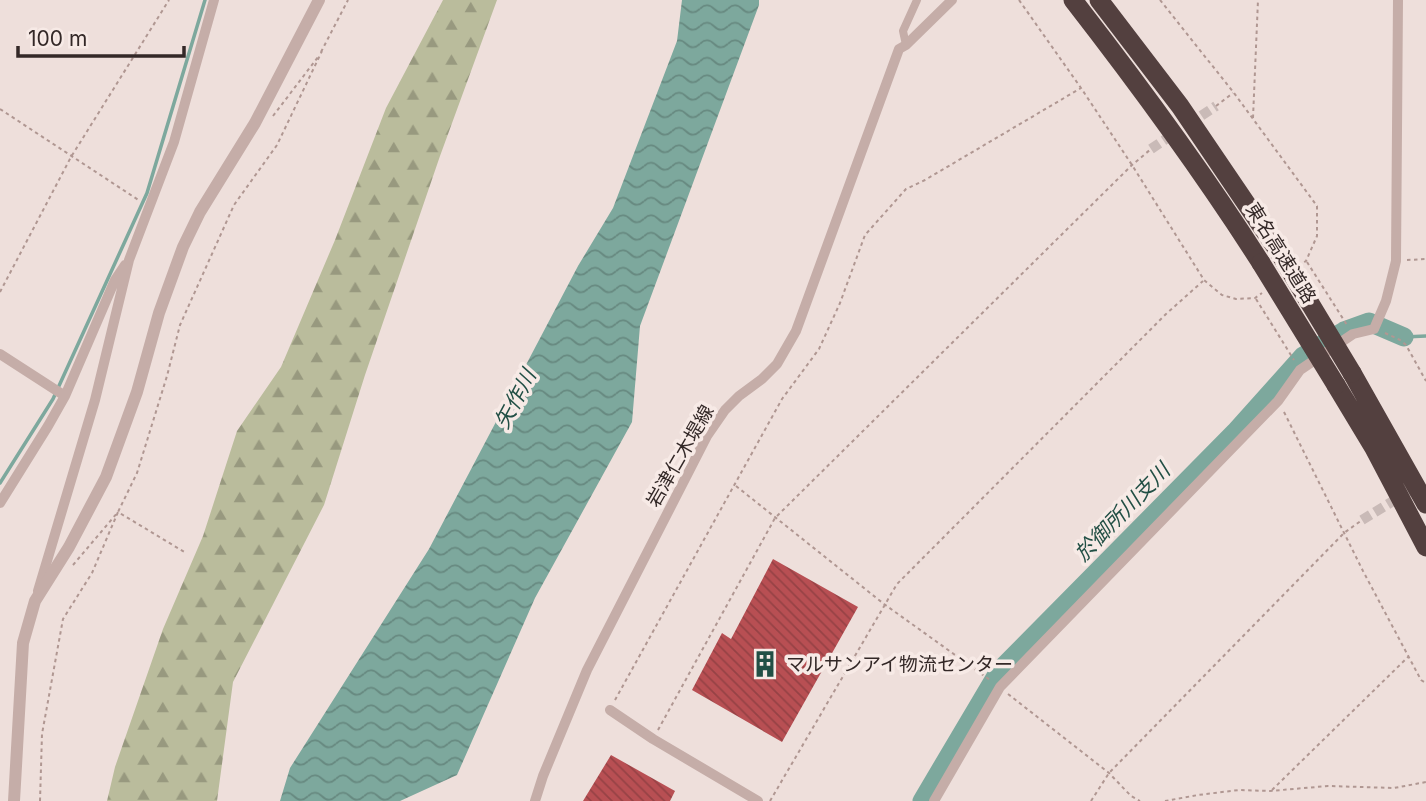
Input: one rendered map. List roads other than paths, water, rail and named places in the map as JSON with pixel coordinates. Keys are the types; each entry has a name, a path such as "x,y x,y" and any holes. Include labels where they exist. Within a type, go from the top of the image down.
{"highway":[{"name":"東名高速道路","path":"1073,0 1220,199 1374,448 1426,547"},
{"name":"東名高速道路","path":"1098,0 1180,107 1279,252 1353,373 1426,505"}],"street":[{"path":"14,801 23,643 95,400 129,260 174,142 214,0"},
{"path":"35,601 69,547 106,477 137,392 159,313 183,247 200,212 256,123 319,0"},
{"path":"906,45 902,31 917,0"},
{"name":"岩津仁木堤線","path":"536,801 543,776 587,670 707,436 725,410 777,364 796,331 899,49 952,0"},
{"path":"934,801 1000,687 1278,401 1300,370 1353,334 1374,329 1386,301 1396,261 1398,0"},
{"path":"0,503 65,396 115,280 129,260"},
{"path":"0,354 65,396"},
{"path":"610,710 758,801"}],"water":[{"name":"矢作川","path":"682,0 759,0 759,5 640,326 632,422 535,598 457,775 400,801 280,801 290,768 429,549 578,266 613,208 677,41"}],"waterway":[{"path":"0,483 53,399 147,193 205,0"},
{"name":"於御所川支川","path":"922,801 999,671 1235,432 1303,356 1344,331 1369,322 1404,337"},
{"path":"1404,337 1426,336"}],"tunnel":[{"path":"1189,124 1216,106"},
{"path":"1151,149 1175,133"},
{"path":"1362,520 1426,481"}],"place":[{"name":"マルサンアイ物流センター","path":"765,664"}]}
